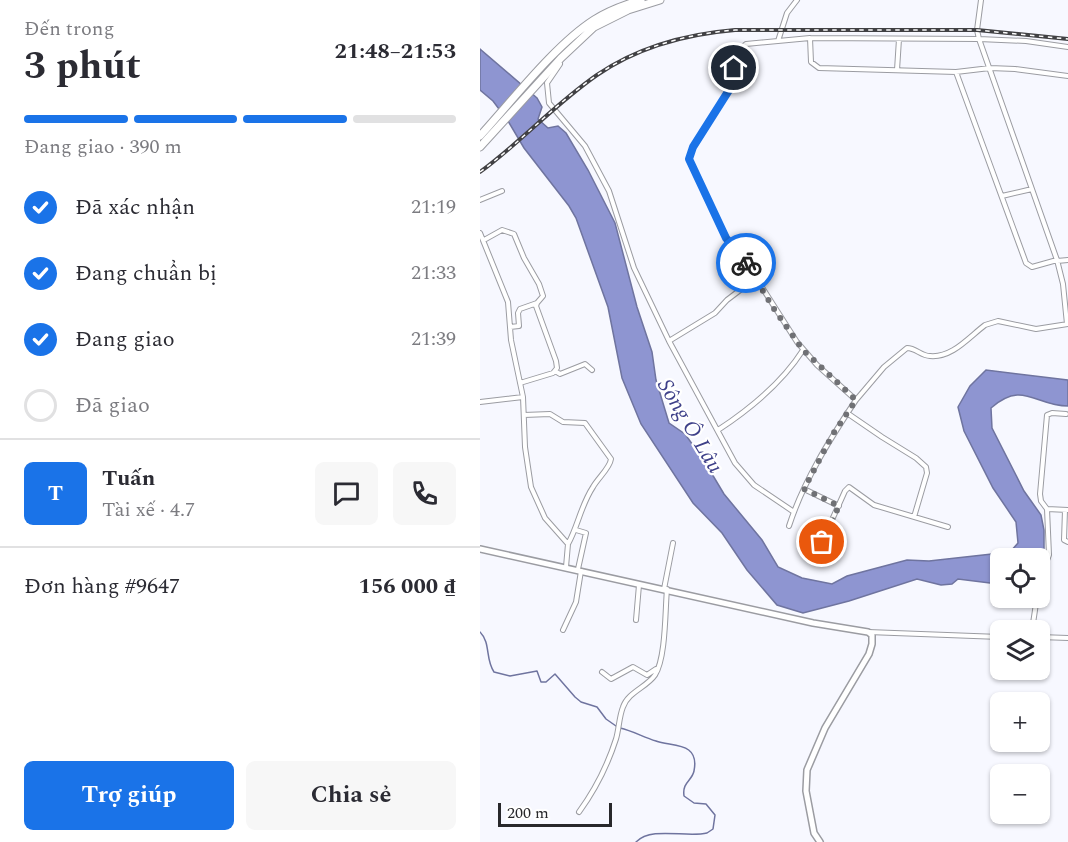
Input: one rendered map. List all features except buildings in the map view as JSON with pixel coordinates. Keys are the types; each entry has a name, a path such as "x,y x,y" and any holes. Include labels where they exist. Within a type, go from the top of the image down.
{"highway":[{"path":"480,147 484,135 569,41 592,21 616,8 641,0"},
{"path":"540,75 594,27 608,18 660,0"}],"main road":[{"path":"480,549 813,623 868,632 873,639 869,654 825,728 807,770 806,791 814,833 820,842"}],"street":[{"path":"778,40 787,13 797,0"},
{"path":"789,526 804,489 847,412 884,367 907,348 930,356 946,354 992,322 1036,329 1068,324 1063,284 1057,261 979,39 977,30 981,0"},
{"path":"810,38 810,59 816,67 956,72 990,68 1068,76"},
{"path":"856,400 803,350 756,278 726,238 689,159 693,147 731,87 739,49 746,44 810,38 979,39 1026,41 1068,47"},
{"path":"897,70 899,39"},
{"path":"579,40 577,47 549,78 548,98 585,146 609,191 634,268 669,341 729,454 748,480 794,512"},
{"path":"956,72 1026,263 1032,267 1068,260"},
{"path":"1002,196 1032,189"},
{"path":"480,200 502,191"},
{"path":"482,239 502,230 514,234 541,288 543,298 537,303 520,309 519,326 510,327"},
{"path":"480,233 507,296 510,327 523,397 525,447 531,487 545,518 568,544"},
{"path":"669,341 715,313 727,300 756,278"},
{"path":"537,303 556,361 555,371"},
{"path":"718,430 745,411 788,372 803,350"},
{"path":"520,382 555,371 564,374 585,364 592,370"},
{"path":"480,402 523,397"},
{"path":"847,412 926,467 927,473 914,517"},
{"path":"524,415 550,414 563,422 585,423 610,458 610,465 603,471 589,494 576,530 568,544 566,567"},
{"path":"1050,548 1047,509 1041,501 1040,494 1047,415 1066,414"},
{"path":"822,542 845,491 849,488 874,505 948,527"},
{"path":"804,489 839,506"},
{"path":"1047,509 1066,510 1064,540 1068,542"},
{"path":"562,630 576,602 586,533 576,530"},
{"path":"579,812 589,798 612,752 623,706 638,689 651,680 658,668 664,636 666,589 674,543"},
{"path":"636,620 639,585"},
{"path":"868,632 990,637"},
{"path":"1050,637 1068,638"},
{"path":"602,672 611,679 633,667 646,675 658,668"}],"water":[{"path":"480,49 537,98 542,107 538,119 548,128 558,126 566,133 615,223 637,307 652,352 656,380 669,423 685,434 724,494 762,540 778,567 802,578 832,584 847,576 907,560 929,561 990,554 990,583 958,579 952,584 941,585 917,579 803,613 777,605 747,570 722,533 693,503 641,424 622,378 608,307 576,218 524,148 493,101 480,90"},
{"path":"986,370 1068,380 1068,406 1021,395 1002,400 991,408 992,428 1024,491 1041,515 1044,548 1014,548 1018,543 1016,522 993,488 964,431 958,407 970,386"}],"waterway":[{"path":"480,632 486,641 494,672 510,676 537,671 541,682 546,682 555,674 575,697 581,702 597,707 606,719 616,726"},
{"path":"620,728 689,750 695,761 694,771 684,788 684,796 694,803 706,804 715,815 713,829 707,833 660,833 643,837 636,842"}],"railway":[{"path":"480,172 597,75 629,57 681,39 735,30 977,30 1068,39"}],"way so far":[{"path":"746,263 803,350 856,400 833,434 804,489 839,506 822,542"}],"route":[{"path":"734,68 731,87 693,147 689,159 726,238 746,263"}],"water label":[{"name":"Sông Ô Lâu","path":"690,426"}]}
